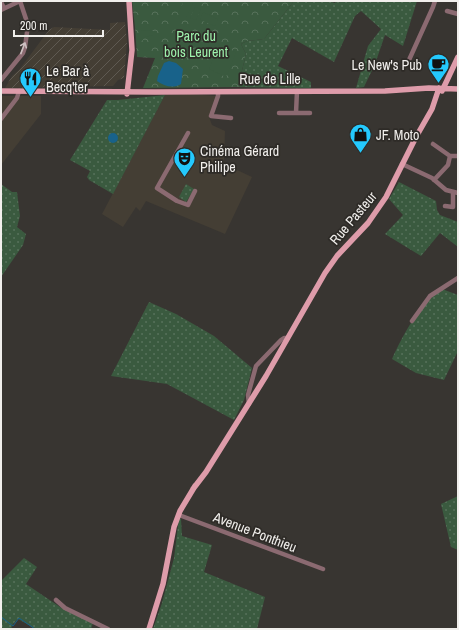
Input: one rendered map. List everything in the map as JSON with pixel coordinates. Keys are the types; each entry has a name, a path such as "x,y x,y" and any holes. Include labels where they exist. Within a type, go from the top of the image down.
{"main road":[{"path":"124,1 131,24"},
{"path":"128,93 132,56 129,1"},
{"name":"Rue Pasteur","path":"149,629 170,557 171,542 179,515 193,489 248,404 331,264 361,232 383,203 458,57"},
{"name":"Rue de Lille","path":"1,92 411,92 458,90"}],"street":[{"path":"1,2 3,9 20,1 28,25 25,49 1,80"},
{"path":"409,60 435,1"},
{"path":"447,11 458,14"},
{"path":"296,113 297,91"},
{"path":"1,119 18,98 18,92"},
{"path":"218,92 211,116 232,118"},
{"path":"279,113 310,113"},
{"path":"188,133 157,188 177,201 188,205 195,191"},
{"path":"433,144 450,156 457,156"},
{"path":"434,180 448,165 450,156"},
{"path":"402,164 434,180 444,190 456,193 455,208 445,206"},
{"path":"412,321 430,296 458,278"},
{"name":"Rue Pasteur","path":"248,404 248,395 257,365 283,339 288,338"},
{"name":"Avenue Ponthieu","path":"179,515 323,569"},
{"path":"56,600 65,608 108,629"}],"shaded area":[{"path":"125,22 127,42 124,78 118,80 113,86 5,88 12,76 19,70 49,30 54,27 110,30 110,23"},
{"path":"190,94 217,96 209,117 212,125 225,131 224,164 252,177 225,234 146,201 140,211 136,207 123,227 102,214 165,95"},
{"path":"1,96 41,96 41,114 1,165"}],"green space":[{"name":"Parc du bois Leurent","path":"132,1 294,1 264,39 247,41 241,44 246,54 238,87 143,88 155,58 137,57"},
{"path":"184,1 193,4 186,17 178,13"},
{"path":"294,1 329,1 335,3 336,1 417,1 403,46 385,35 375,64 364,87 356,88 368,46 381,29 361,11 355,16 334,62 292,38 278,66 311,82 311,88 238,87 246,54 241,44 247,41 264,39"},
{"path":"195,7 201,9 196,20 190,18"},
{"path":"203,12 218,19 215,26 200,20"},
{"path":"141,30 153,31 153,35 145,37 142,41 139,39 141,37"},
{"path":"180,34 192,39 190,44 177,40"},
{"path":"219,45 236,52 226,77 209,69"},
{"path":"165,95 113,194 89,180 87,177 90,171 70,160 107,100"},
{"path":"399,182 436,201 437,210 440,215 458,222 458,247 440,233 421,256 385,234 403,215 389,199"},
{"path":"1,184 12,192 17,192 20,216 17,227 26,234 23,245 1,277"},
{"path":"186,184 194,189 186,202 179,197"},
{"path":"442,289 458,295 458,351 444,380 416,373 392,359 412,321 426,303"},
{"path":"149,302 176,314 214,336 252,368 244,400 234,420 167,384 111,376"},
{"path":"458,496 458,550 451,547 441,504"},
{"path":"179,518 181,519 182,536 212,545 204,572 265,597 257,629 153,629 162,603 174,558"},
{"path":"24,558 37,567 26,584 60,607 93,623 91,629 36,629 18,619 13,624 11,629 1,629 1,581"}],"water":[{"path":"169,61 176,63 183,69 181,84 178,86 169,86 157,81 164,63"},
{"path":"111,133 115,133 118,138 115,143 111,143 108,140 108,136"}],"waterway":[{"path":"1,617 13,626 19,618 35,629"}],"place":[{"name":"Le New's Pub","path":"438,84"},
{"name":"Le Bar à Becq'ter","path":"30,98"},
{"name":"JF. Moto","path":"361,154"},
{"name":"Cinéma Gérard Philipe","path":"184,178"}]}
